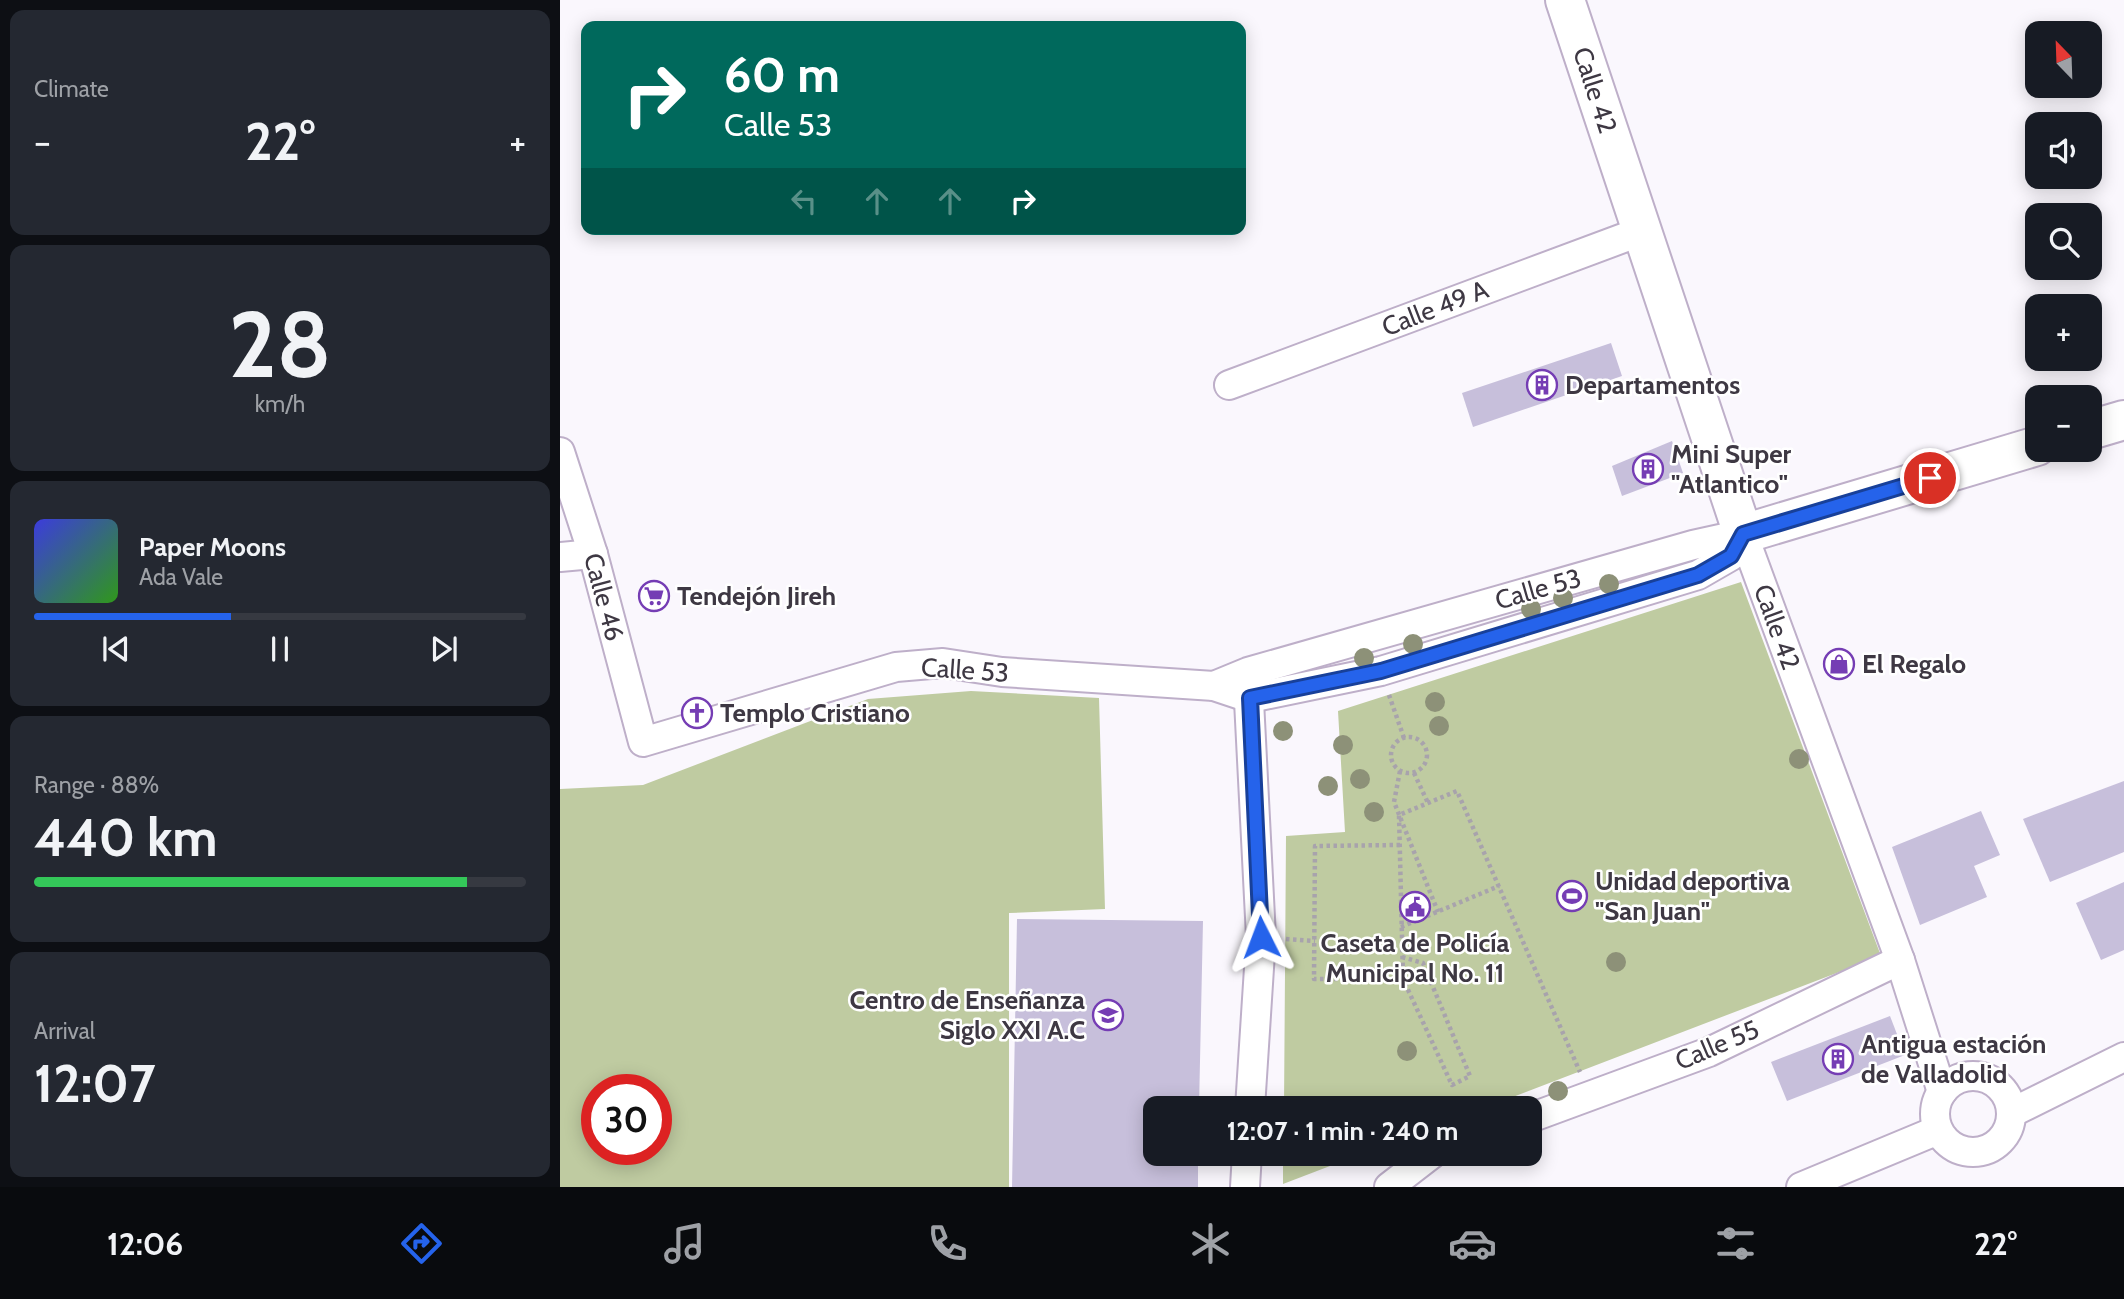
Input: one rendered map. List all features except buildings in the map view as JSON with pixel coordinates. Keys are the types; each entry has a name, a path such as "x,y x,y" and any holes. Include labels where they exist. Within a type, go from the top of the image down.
{"main road":[{"name":"Calle 42","path":"1565,0 1743,534"},
{"path":"2102,426 2124,420"},
{"name":"Calle 53","path":"1743,534 2025,450"}],"street":[{"name":"Calle 49 A","path":"1229,385 1642,231"},
{"name":"Calle 46","path":"560,452 593,554 643,742"},
{"name":"Calle 53","path":"643,742 908,666 943,663 1002,672 1214,686 1249,685 1381,671 1698,575 1731,556 1743,534"},
{"name":"Calle 53","path":"1249,685 1693,545 1743,534"},
{"name":"Calle 42","path":"1743,534 1900,960 1942,1093"},
{"path":"560,557 593,554"},
{"path":"1249,685 1261,937 1251,1096"},
{"name":"Calle 55","path":"1542,1113 1709,1052 1900,960"},
{"path":"2011,1113 2124,1057"},
{"path":"1979,1077 1998,1085 2010,1102 2011,1113 2003,1137 1982,1151 1956,1149 1938,1130 1936,1104 1942,1093 1958,1079 1979,1077"},
{"path":"1801,1187 1938,1130"},
{"path":"1245,1187 1246,1166"},
{"path":"1389,1187 1416,1166"}],"path":[{"path":"1381,671 1404,738"},
{"path":"1404,738 1415,738 1427,750 1423,767 1414,773 1400,771 1390,757 1394,745 1404,738"},
{"path":"1400,771 1394,802 1438,912"},
{"path":"1414,773 1428,803"},
{"path":"1399,815 1457,791 1591,1095"},
{"path":"1399,815 1401,926 1402,957 1403,979 1452,1085 1470,1076 1423,963 1402,957"},
{"path":"1400,845 1315,846 1314,979 1403,979"},
{"path":"1401,926 1499,887"}],"green space":[{"name":"Unidad deportiva \"San Juan\"","path":"1741,582 1881,956 1515,1096 1284,1096 1286,836 1345,832 1338,711"},
{"path":"971,691 1099,698 1105,909 1009,913 1009,1187 560,1187 560,789 643,785 868,699"},
{"path":"1283,1166 1330,1166 1283,1184"}],"place":[{"name":"Departamentos","path":"1542,385"},
{"name":"Mini Super \"Atlantico\"","path":"1648,469"},
{"name":"Tendejón Jireh","path":"654,596"},
{"name":"El Regalo","path":"1839,664"},
{"name":"Templo Cristiano","path":"697,713"},
{"name":"Unidad deportiva \"San Juan\"","path":"1572,896"},
{"name":"Caseta de Policía Municipal No. 11","path":"1415,907"},
{"name":"Centro de Enseñanza Siglo XXI A.C","path":"1108,1015"},
{"name":"Antigua estación de Valladolid","path":"1838,1059"}],"route":[{"path":"1261,937 1250,698 1381,671 1698,575 1731,556 1743,534 1930,478"}]}
